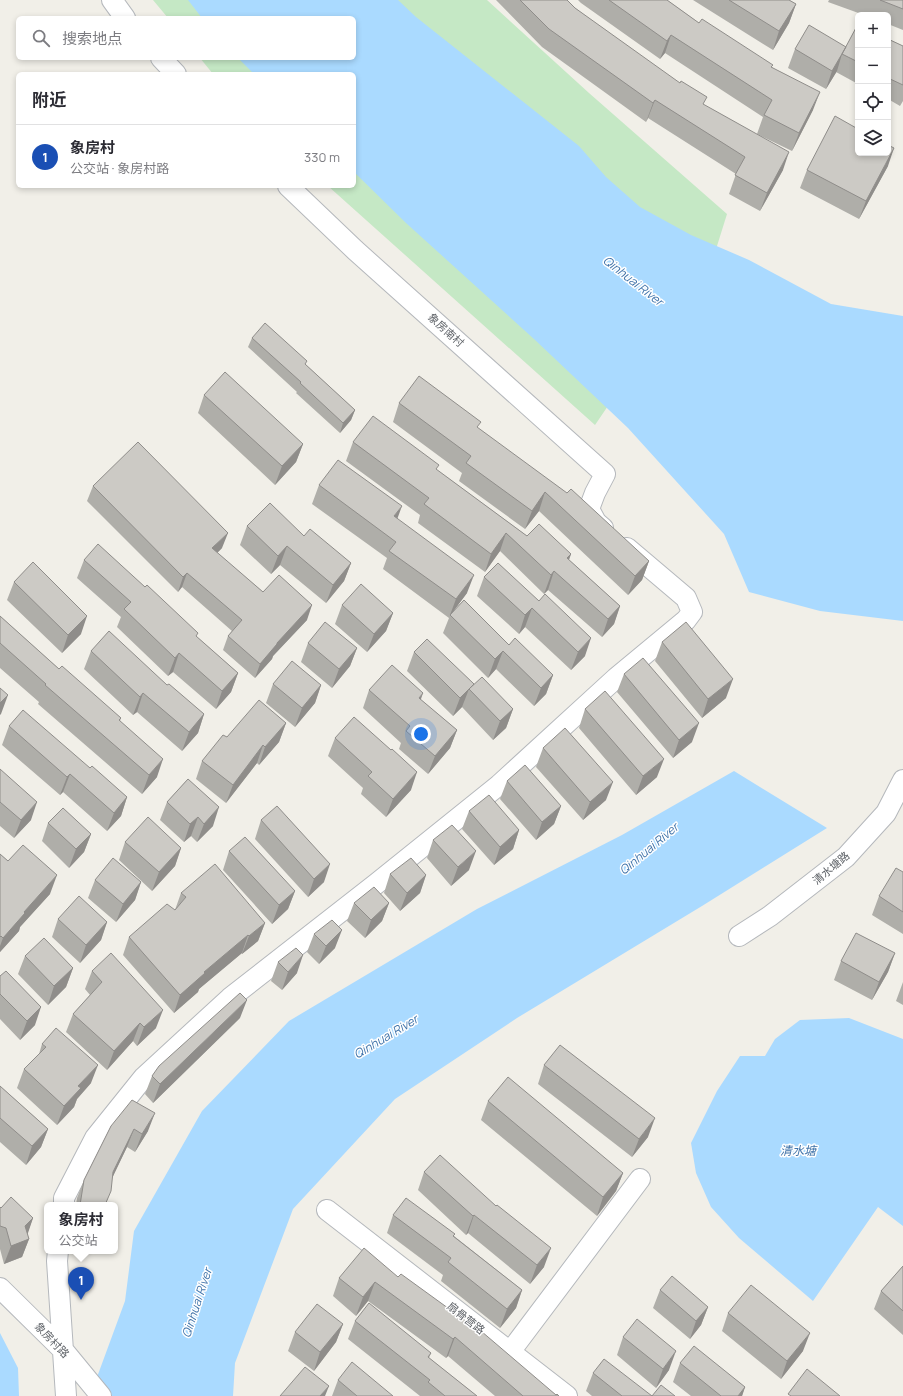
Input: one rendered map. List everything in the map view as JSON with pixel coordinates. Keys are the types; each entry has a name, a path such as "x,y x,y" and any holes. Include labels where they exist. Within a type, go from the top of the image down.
{"street":[{"path":"112,0 124,16"},
{"path":"163,60 174,72"},
{"name":"象房南村","path":"64,1202 64,1198 95,1138 144,1077 230,998 376,884 499,784 616,678 686,620 692,612 686,598 596,522 589,509 605,474 355,250 290,188"},
{"name":"清水塘路","path":"739,936 770,916 846,857 886,813 903,780"},
{"path":"510,1352 640,1179"},
{"name":"扇骨营路","path":"327,1210 567,1396"},
{"path":"58,1254 66,1396"},
{"name":"象房村路","path":"0,1288 64,1351 101,1396"}],"green space":[{"path":"153,0 487,0 589,93 727,214 717,246 595,425 330,188 356,188 356,72 211,72 202,60 356,60 356,16 166,16"}],"water":[{"name":"Qinhuai River","path":"188,0 398,0 416,17 579,146 606,177 640,207 691,235 749,260 831,304 903,316 903,621 820,611 749,592 724,534 628,428 534,339 406,223 356,174 356,72 252,72 240,60 356,60 356,16 200,16"},
{"name":"Qinhuai River","path":"734,771 827,828 517,1018 395,1099 293,1209 235,1363 233,1396 93,1396 93,1388 125,1301 134,1231 202,1111 289,1021 477,909 622,835"},
{"name":"清水塘","path":"849,1018 903,1039 903,1226 878,1207 813,1301 739,1238 711,1207 696,1173 691,1143 717,1091 740,1056 765,1056 775,1039 800,1020"},
{"path":"0,1333 18,1368 19,1396 0,1396"}],"building":[{"path":"520,0 567,0 575,8 680,83 681,81 707,97 703,104 789,152 767,193 735,175 745,157 655,100 653,103 549,29"},
{"path":"609,0 667,0 699,23 702,19 773,65 771,67 820,92 799,133 764,115 772,100 671,35 667,41"},
{"path":"729,0 789,0 796,4 779,31"},
{"path":"880,0 903,0 903,9"},
{"path":"809,25 846,47 832,71 795,49"},
{"path":"855,30 855,60 842,54"},
{"path":"891,40 903,46 903,85 891,79"},
{"path":"835,116 855,127 855,156 890,156 866,201 807,170"},
{"path":"891,146 894,148 891,154"},
{"path":"265,323 307,361 305,364 355,410 343,423 300,383 301,382 252,338"},
{"path":"225,372 303,444 282,466 204,395"},
{"path":"419,376 481,422 477,427 567,493 571,489 649,561 635,576 545,492 532,511 466,463 471,456 399,403"},
{"path":"373,416 439,465 436,469 527,536 539,524 571,554 567,558 620,606 608,619 554,571 551,575 506,533 491,554 424,504 429,498 353,442"},
{"path":"138,442 228,533 212,548 263,592 279,575 312,605 260,664 228,636 242,620 187,573 183,577 93,486"},
{"path":"338,460 402,506 394,516 474,575 456,599 389,551 396,542 319,485"},
{"path":"270,503 304,536 310,529 351,563 333,585 287,546 278,556 247,526"},
{"path":"98,544 145,587 147,585 198,633 196,636 238,673 222,691 179,653 175,658 124,609 131,602 84,560"},
{"path":"33,562 87,616 68,635 14,582"},
{"path":"498,563 539,601 545,594 591,638 578,652 532,608 525,615 484,577"},
{"path":"361,584 393,613 374,634 342,605"},
{"path":"464,600 509,645 515,638 553,675 541,688 503,651 495,659 450,615"},
{"path":"0,616 59,669 62,666 121,718 119,720 163,759 149,775 45,685 46,684 0,643"},
{"path":"325,622 357,648 339,669 308,643"},
{"path":"686,622 733,679 708,699 662,642"},
{"path":"109,631 167,685 169,684 204,714 189,732 143,693 140,697 91,651"},
{"path":"427,639 474,684 460,698 414,652"},
{"path":"643,658 699,723 679,740 624,674"},
{"path":"292,661 321,685 302,708 273,684"},
{"path":"392,665 423,693 419,698 457,730 435,756 406,731 410,726 369,690"},
{"path":"482,677 513,709 500,721 469,689"},
{"path":"0,688 8,695 0,703"},
{"path":"605,691 664,759 643,776 585,709"},
{"path":"259,700 286,723 265,747 263,745 233,785 202,761 223,735 227,737"},
{"path":"23,710 90,768 92,766 127,797 114,813 70,774 67,777 9,726"},
{"path":"354,717 417,772 393,799 368,776 372,772 335,738"},
{"path":"565,728 613,782 590,802 543,748"},
{"path":"525,765 561,806 542,822 507,781"},
{"path":"0,769 37,802 21,820 0,802"},
{"path":"188,779 219,807 204,824 198,817 190,824 167,802"},
{"path":"489,795 519,830 500,847 469,811"},
{"path":"277,806 330,864 314,879 261,820"},
{"path":"63,808 91,834 76,849 48,823"},
{"path":"148,817 181,848 159,872 125,842"},
{"path":"452,825 476,851 458,867 433,840"},
{"path":"245,837 295,891 279,905 229,851"},
{"path":"23,845 57,875 3,938 1,936 0,937 0,854 8,861"},
{"path":"113,858 141,882 123,904 95,880"},
{"path":"411,858 426,875 407,893 390,874"},
{"path":"215,864 265,923 249,936 248,935 204,972 205,973 180,995 129,937 167,904 175,910 186,897 181,893"},
{"path":"896,868 903,872 903,912 879,896"},
{"path":"374,887 389,903 371,920 354,903"},
{"path":"79,896 107,922 86,945 58,919"},
{"path":"332,920 342,930 326,946 314,934"},
{"path":"856,933 895,953 879,982 841,961"},
{"path":"44,938 73,968 54,986 25,956"},
{"path":"296,948 303,955 288,972 278,962"},
{"path":"111,953 163,1010 144,1027 140,1023 114,1051 73,1014 102,982 92,971"},
{"path":"6,971 41,1007 27,1021 0,994 0,976"},
{"path":"240,993 247,1000 160,1084 152,1076 159,1066"},
{"path":"56,1028 98,1065 78,1086 81,1088 64,1106 24,1069 46,1047 42,1044"},
{"path":"560,1045 655,1118 639,1139 544,1065"},
{"path":"508,1077 623,1173 603,1197 488,1101"},
{"path":"0,1086 48,1129 32,1146 0,1118"},
{"path":"132,1100 155,1113 142,1134 134,1129 113,1172 111,1191 106,1202 80,1202 84,1180 111,1126"},
{"path":"440,1155 496,1206 497,1205 551,1248 537,1265 474,1215 473,1216 424,1172"},
{"path":"11,1197 33,1218 25,1226 29,1239 11,1246 6,1228 0,1226 0,1207 1,1208"},
{"path":"406,1198 455,1234 453,1236 522,1290 507,1309 448,1262 451,1258 393,1215"},
{"path":"364,1248 398,1277 401,1274 481,1331 559,1396 523,1396 455,1337 453,1339 375,1282 363,1297 339,1278"},
{"path":"903,1266 903,1311 881,1291"},
{"path":"672,1276 708,1307 696,1321 660,1290"},
{"path":"751,1285 810,1333 787,1361 728,1313"},
{"path":"369,1303 431,1353 428,1357 477,1396 445,1396 428,1382 430,1380 355,1321"},
{"path":"317,1304 343,1324 320,1352 295,1332"},
{"path":"637,1319 676,1351 663,1369 623,1337"},
{"path":"694,1346 745,1387 738,1396 721,1396 680,1363"},
{"path":"604,1359 652,1396 622,1396 593,1373"},
{"path":"352,1362 393,1396 357,1396 338,1380"},
{"path":"305,1367 329,1386 320,1396 280,1396"},
{"path":"807,1369 840,1396 791,1396 788,1394"},
{"path":"661,1385 675,1396 652,1396"}],"place":[{"name":"象房村","path":"81,1300"}]}
